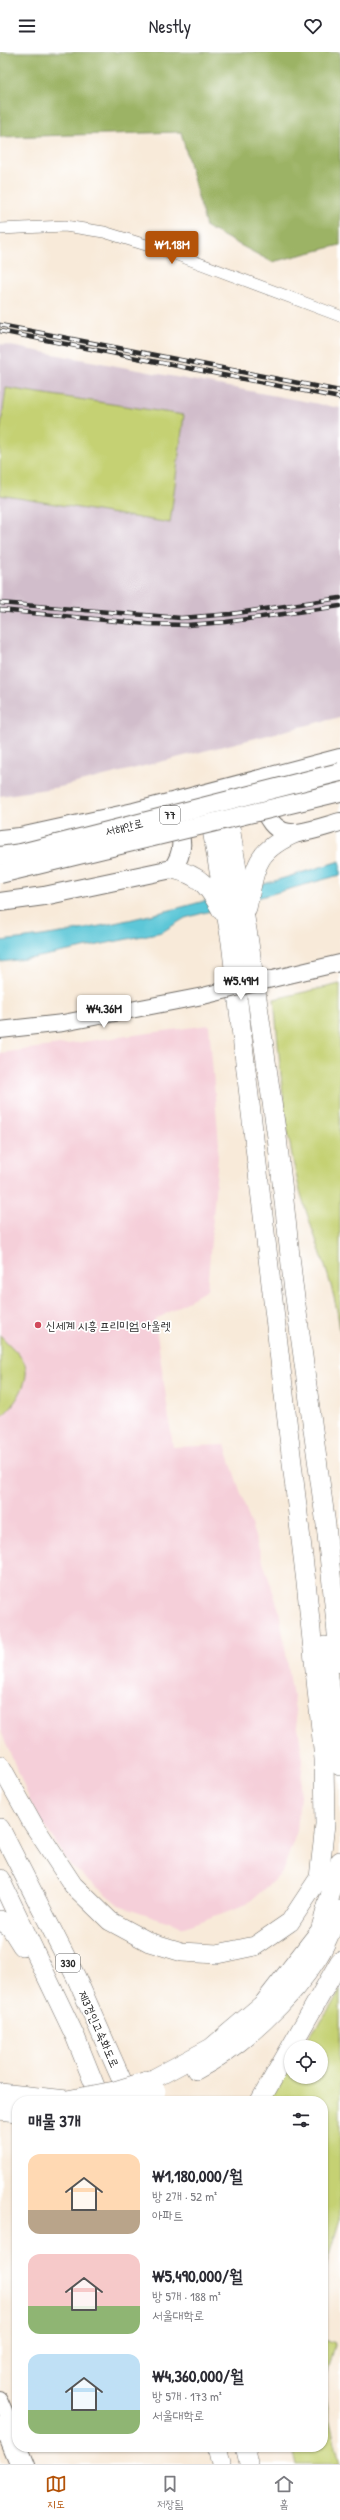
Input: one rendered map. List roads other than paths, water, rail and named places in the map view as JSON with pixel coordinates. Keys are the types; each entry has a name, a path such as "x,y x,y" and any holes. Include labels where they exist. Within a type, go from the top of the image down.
{"highway":[{"path":"224,790 230,878 238,929 277,1137 293,1282 326,1525 340,1663"},
{"path":"0,1765 33,1824 73,1885 110,1921 149,1942 182,1952 217,1954 255,1946 290,1922 319,1878 325,1824 324,1759 290,1438 269,1282 256,1150 238,929 230,878 206,794"},
{"path":"172,869 230,878 277,841 296,833"},
{"path":"290,1438 318,1587 340,1766"},
{"path":"335,1618 340,1642"},
{"name":"제3경인고속화도로","path":"0,1828 76,1977 128,2096"},
{"path":"138,2096 211,2048 264,2003 320,1931 340,1861"},
{"name":"제3경인고속화도로","path":"0,1879 75,2036 99,2096"},
{"path":"86,2096 114,2090 155,2085 220,2058 274,2011 319,1957 340,1910"},
{"path":"0,1920 10,1927 75,2036"},
{"path":"263,2096 340,1961"},
{"path":"0,2093 29,2096"},
{"path":"0,2110 12,2111"},
{"path":"218,2452 221,2464"},
{"path":"246,2452 249,2464"}],"main road":[{"path":"0,839 20,837 156,807 340,758"},
{"name":"서해안로","path":"0,856 21,853 340,772"},
{"path":"280,775 267,784 264,799 266,816 274,827 296,833 340,822"},
{"name":"서해안로","path":"0,874 340,792"},
{"path":"0,902 44,896 172,869 181,857 181,841 177,826 167,812 156,807"},
{"path":"0,1030 62,1023 204,996 340,963"}],"street":[{"path":"0,229 65,226 104,232 172,253 340,316"},
{"path":"0,2399 12,2427"},
{"path":"0,2423 12,2452"},
{"path":"12,2452 17,2464"},
{"path":"23,2452 28,2464"}],"water":[{"path":"340,861 340,875 185,918 162,932 34,958 0,962 0,941 86,929 172,910"}],"railway":[{"path":"0,325 340,391"},
{"path":"0,331 340,398"},
{"path":"0,603 181,618 231,614 340,598"},
{"path":"0,610 147,624 187,625 226,622 340,606"}],"place":[{"name":"신세계 시흥 프리미엄 아울렛","path":"38,1325"}]}
